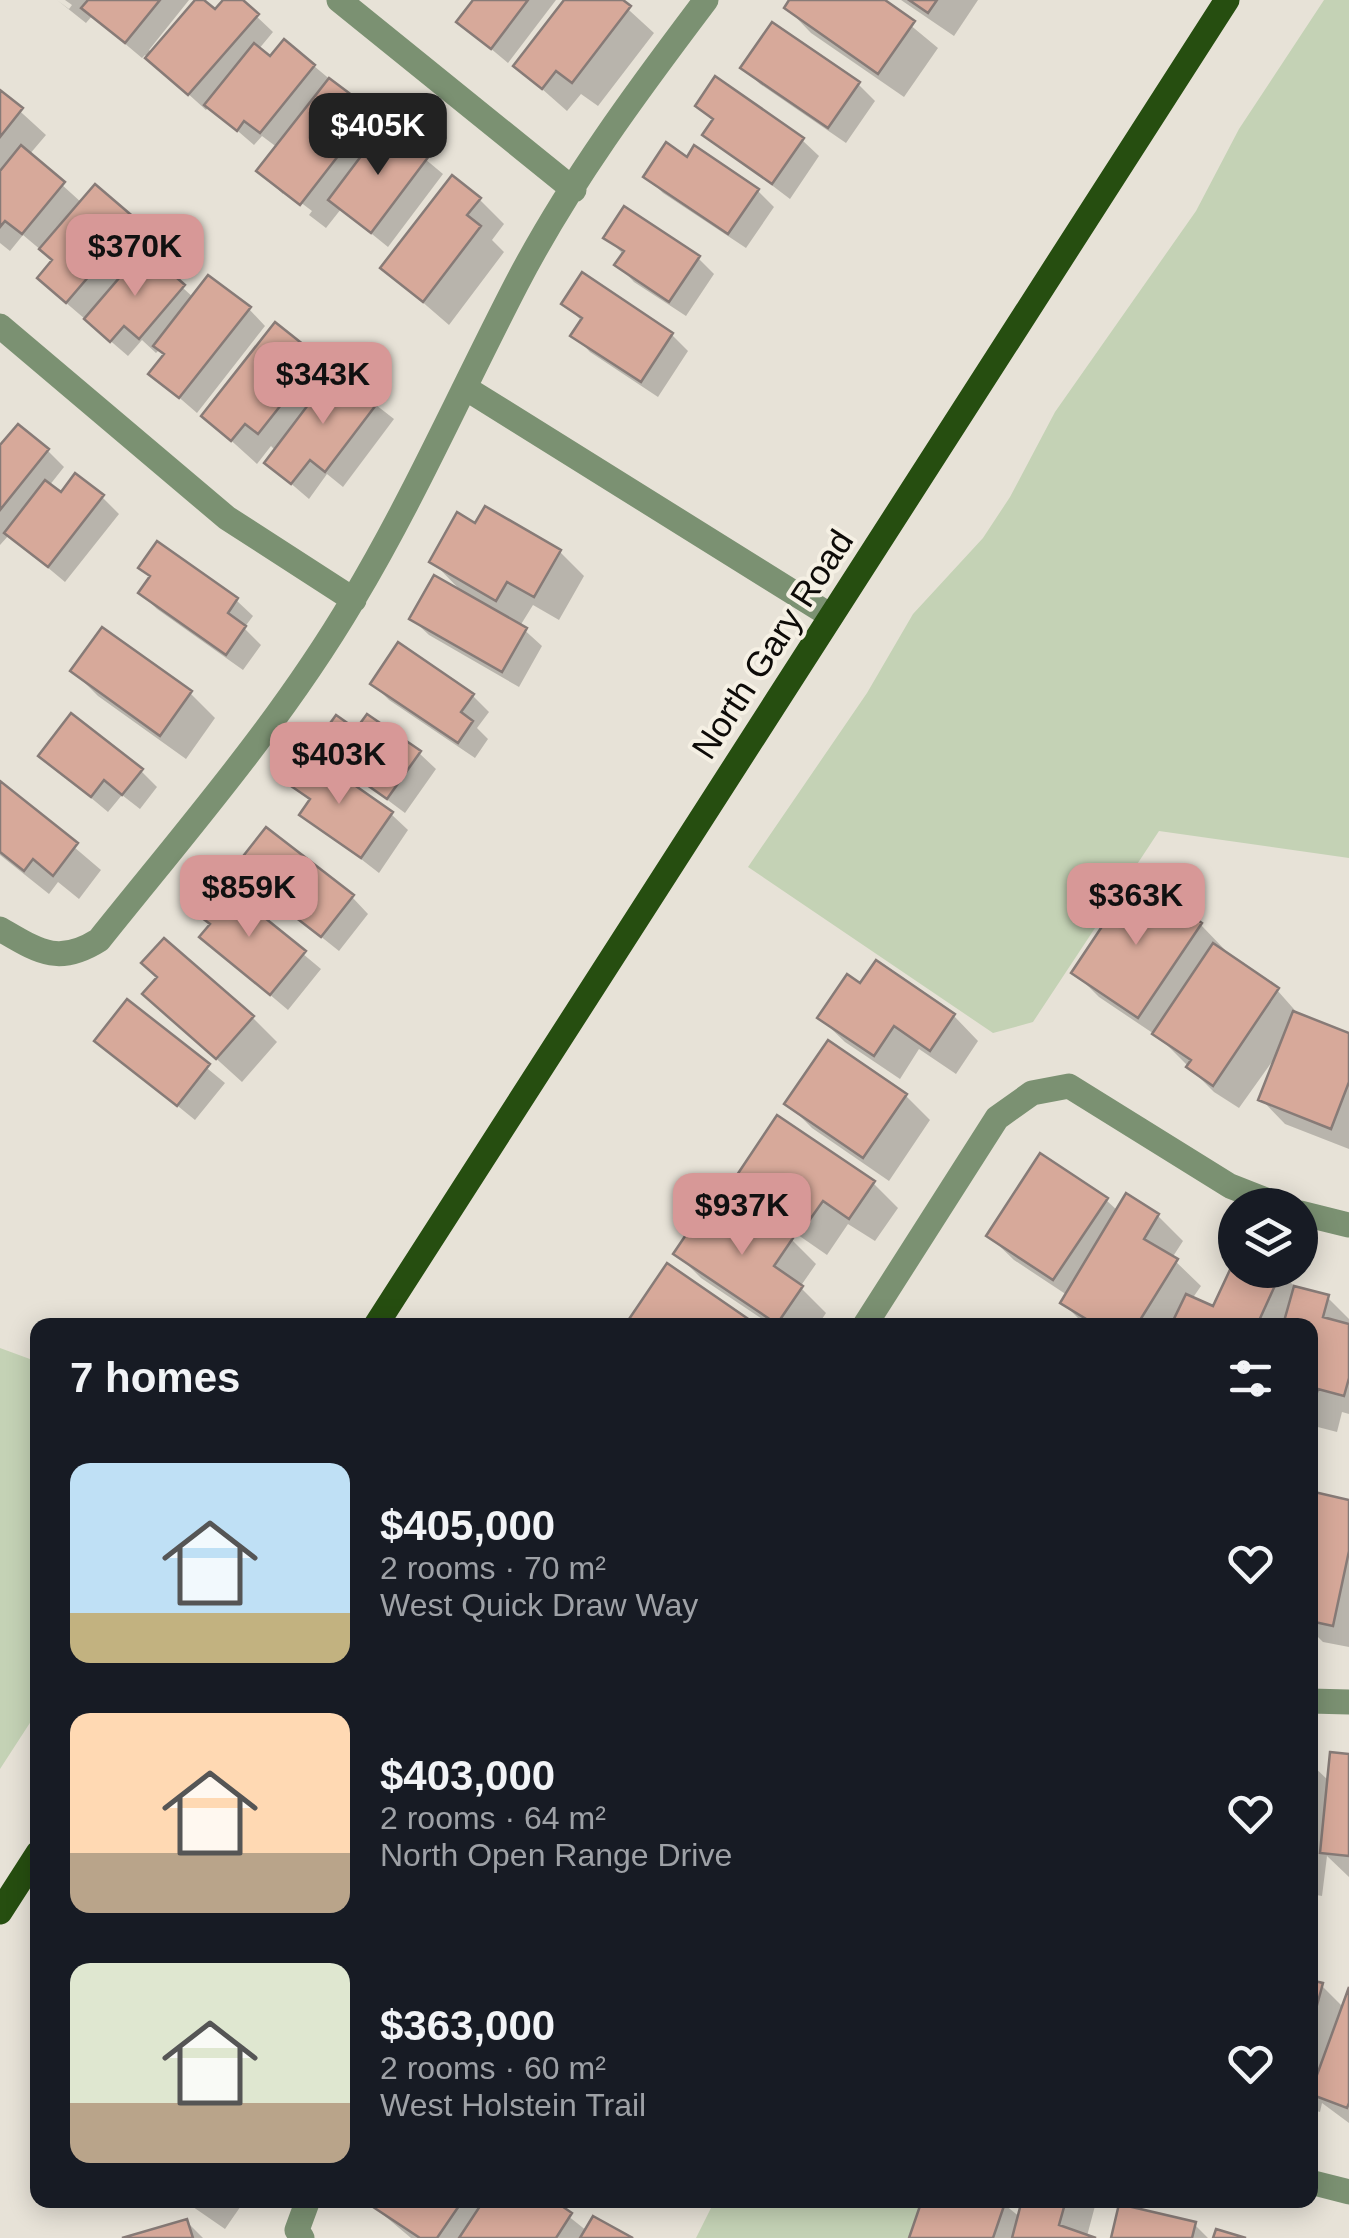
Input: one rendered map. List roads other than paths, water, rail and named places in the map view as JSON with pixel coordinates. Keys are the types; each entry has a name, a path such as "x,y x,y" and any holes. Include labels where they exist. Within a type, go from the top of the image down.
{"main road":[{"name":"North Gary Road","path":"380,1318 1227,0"},
{"path":"0,1912 30,1865"}],"street":[{"path":"338,0 574,190"},
{"path":"0,929 40,952 76,954 98,940 265,731 354,600 467,389 518,281 622,111 706,0"},
{"path":"0,326 227,518 354,600"},
{"path":"467,389 831,616"},
{"path":"869,1318 997,1118 1032,1093 1069,1086 1235,1188"},
{"path":"1318,1217 1349,1225"},
{"path":"1318,1701 1349,1702"},
{"path":"1318,2184 1349,2192"},
{"path":"299,2234 306,2208"}]}
